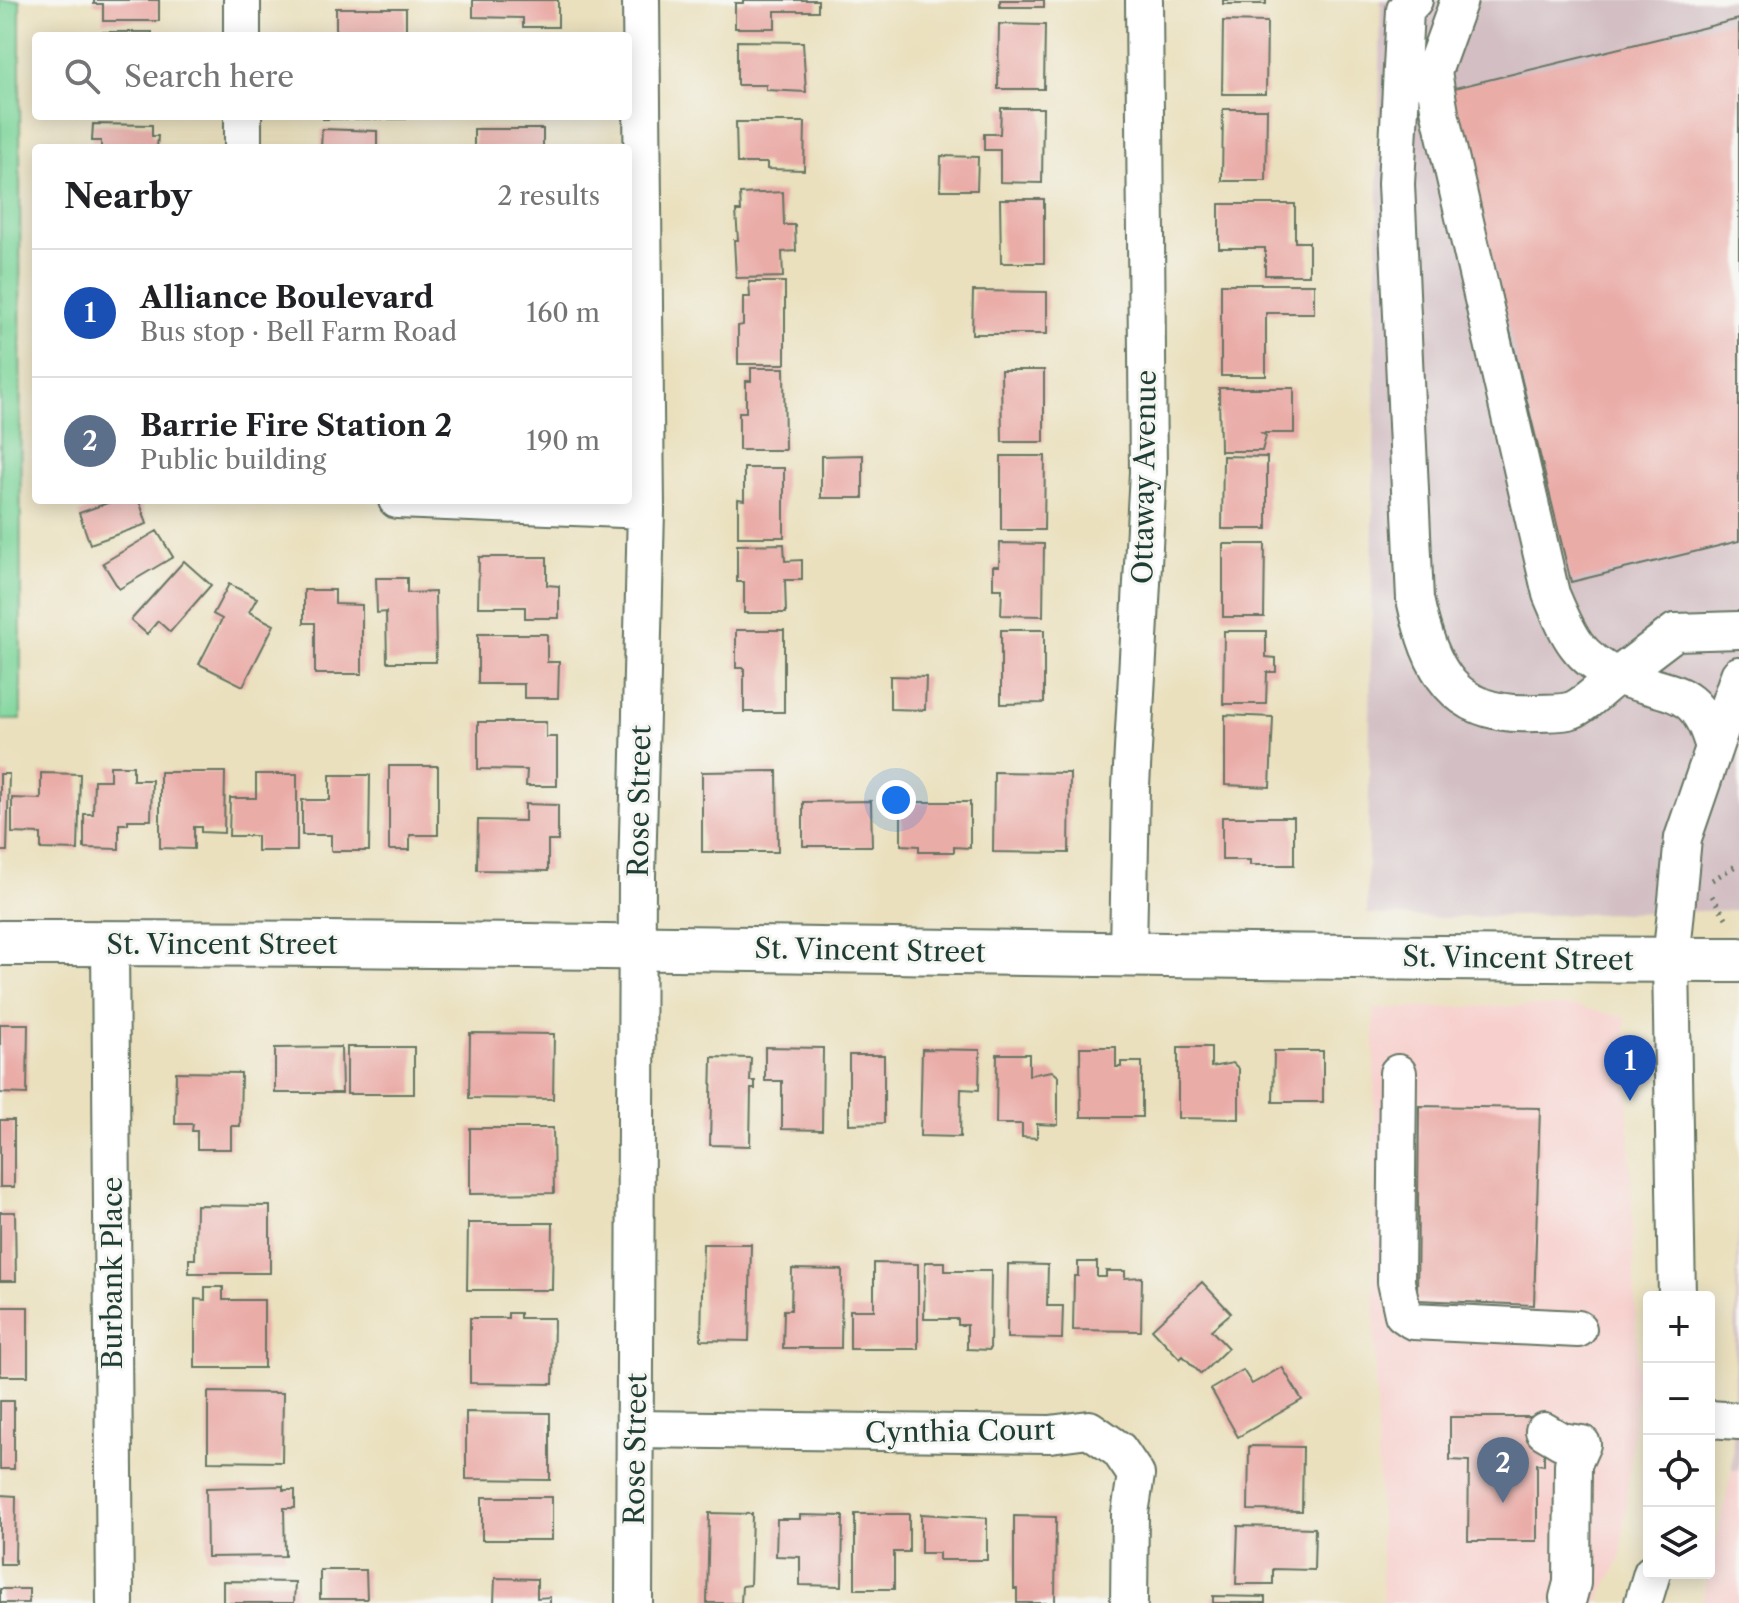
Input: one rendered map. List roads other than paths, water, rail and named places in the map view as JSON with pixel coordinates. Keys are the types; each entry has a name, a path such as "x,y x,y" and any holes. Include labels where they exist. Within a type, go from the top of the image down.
{"main road":[{"name":"St. Vincent Street","path":"0,943 1128,953 1671,962 1734,942"}],"street":[{"path":"242,0 242,32"},
{"name":"Rose Street","path":"634,1603 638,948 646,510 641,0"},
{"name":"Ottaway Avenue","path":"1128,953 1131,786 1148,472 1144,0"},
{"path":"1414,0 1405,10 1396,184 1415,599 1424,643 1444,682 1474,704 1512,714 1571,710 1675,632 1739,630"},
{"path":"1459,0 1433,72 1551,594 1570,639 1591,665 1688,697 1707,722 1714,748"},
{"path":"243,120 243,144"},
{"path":"497,504 646,510"},
{"path":"1677,1291 1671,962 1683,838 1739,675"},
{"name":"Burbank Place","path":"110,943 115,1603"},
{"path":"1398,1073 1396,1282 1403,1314 1413,1321 1578,1329"},
{"path":"1715,1419 1739,1421"},
{"name":"Cynthia Court","path":"635,1429 1050,1434 1089,1429 1119,1450 1136,1475 1130,1513 1129,1603"},
{"path":"1549,1441 1582,1444 1573,1464 1572,1583 1568,1598"},
{"path":"1643,1603 1650,1579"}],"place":[{"name":"Alliance Boulevard","path":"1630,1101"},
{"name":"Barrie Fire Station 2","path":"1503,1503"}]}
